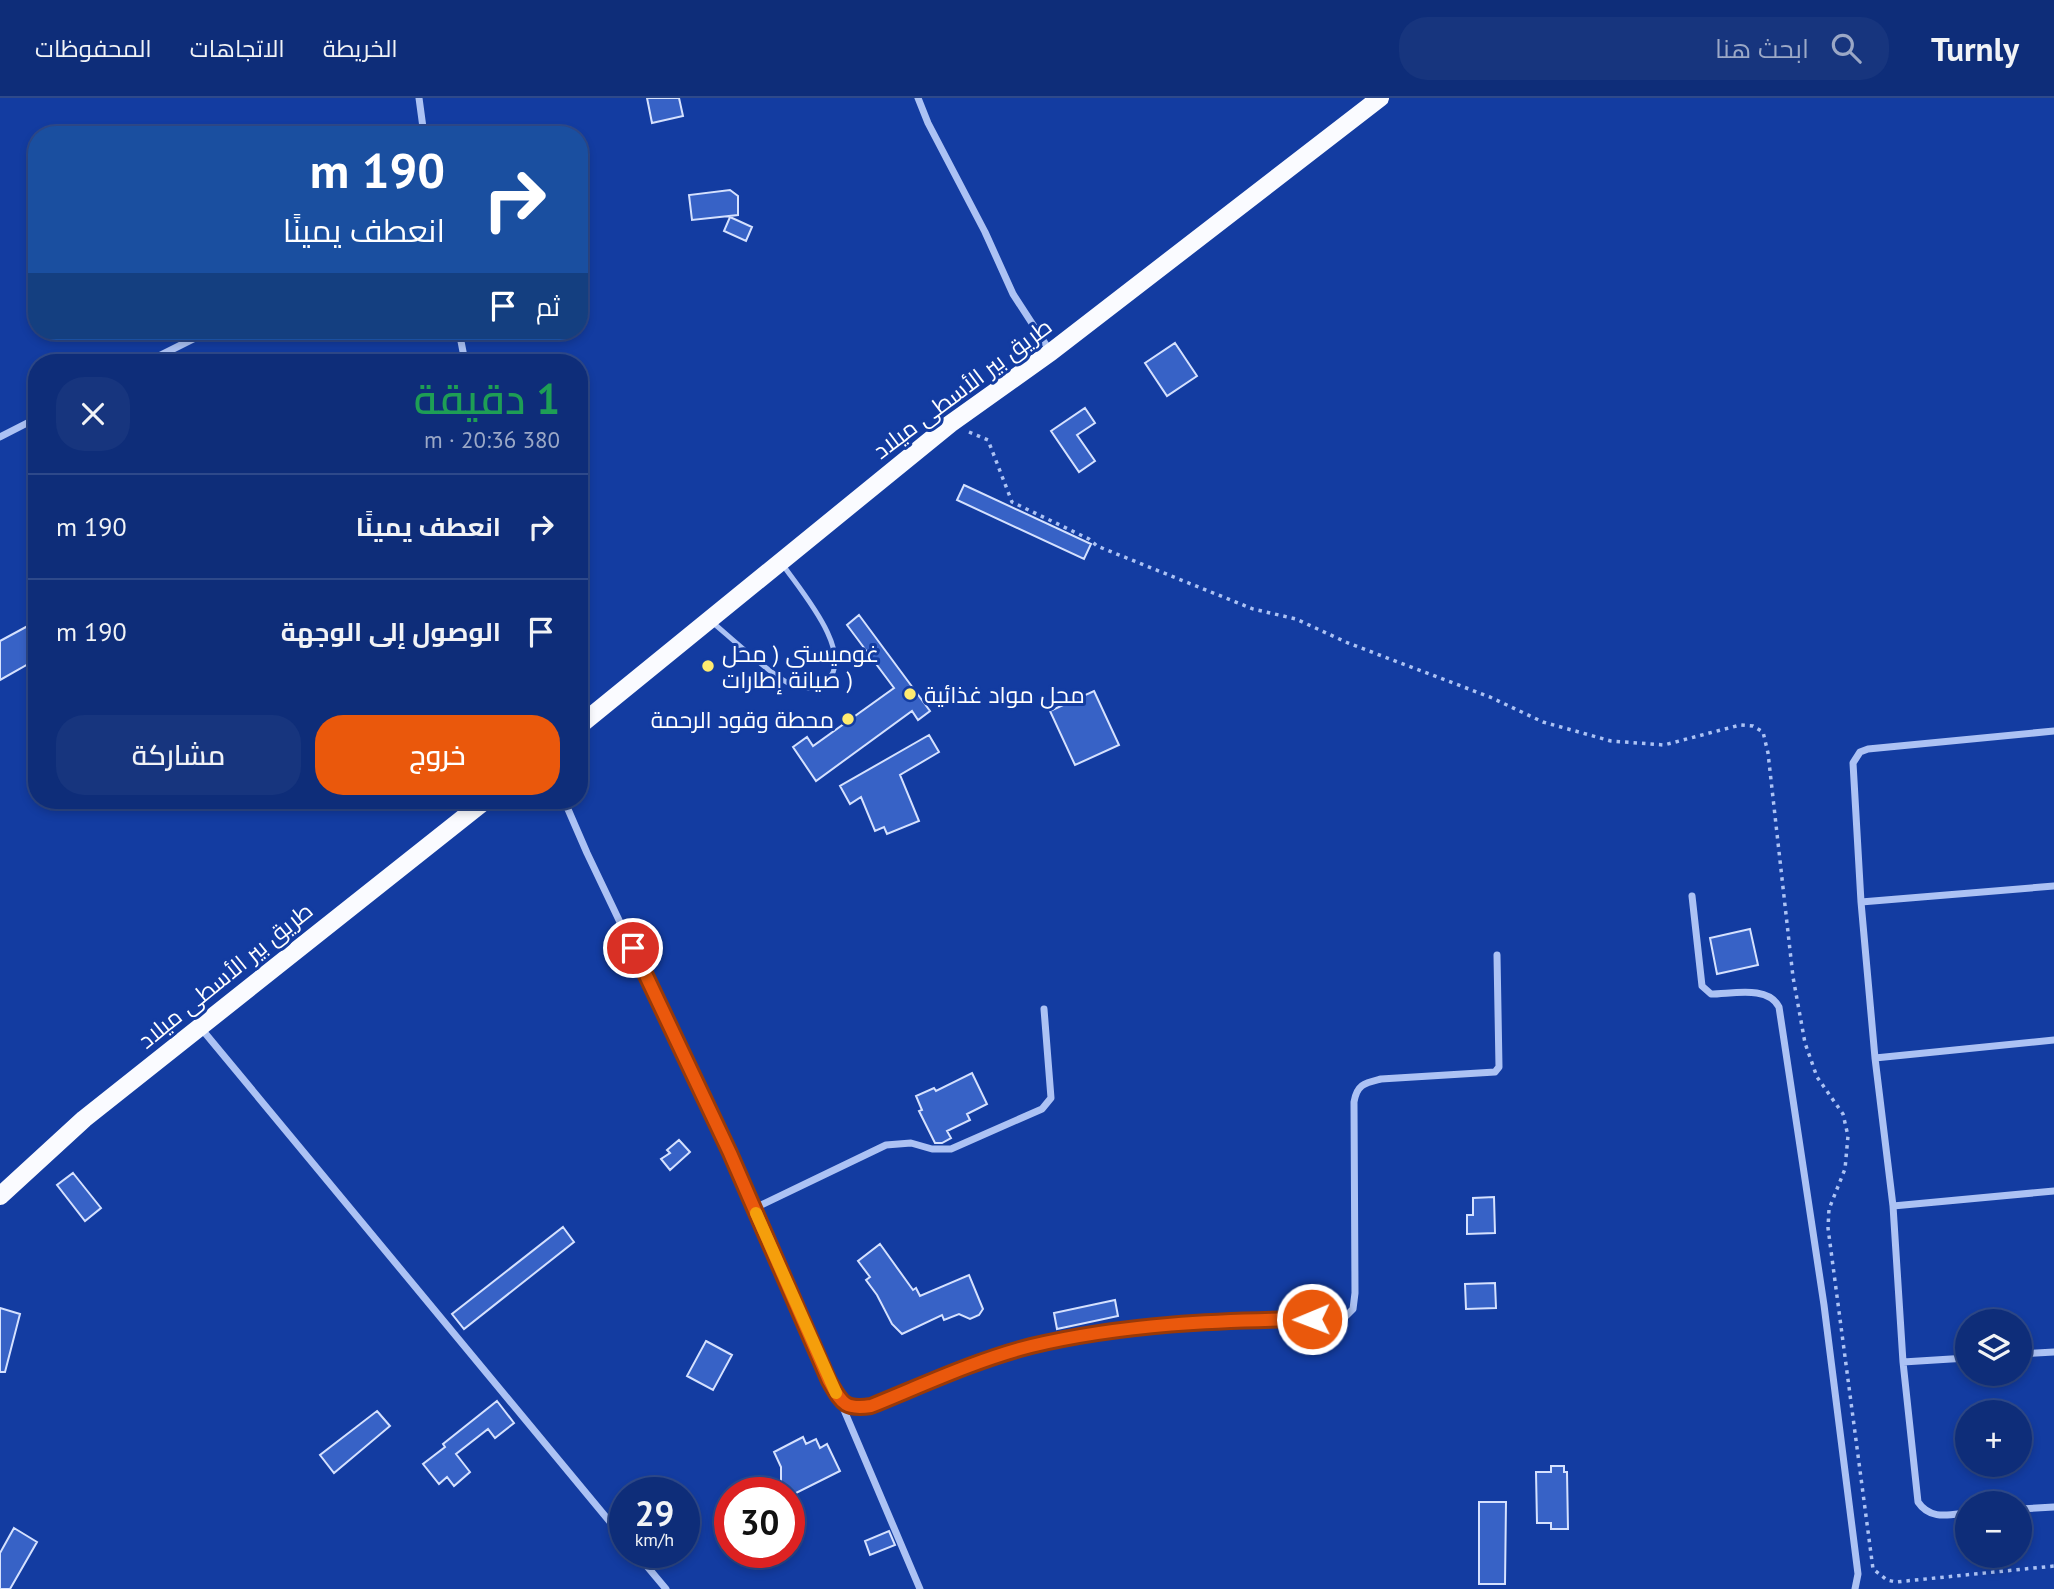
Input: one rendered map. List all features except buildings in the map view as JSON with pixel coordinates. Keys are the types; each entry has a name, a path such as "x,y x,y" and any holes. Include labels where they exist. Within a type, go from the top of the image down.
{"main road":[{"name":"طريق بير الأسطى ميلاد","path":"588,719 950,424 1051,352 1380,98"},
{"name":"طريق بير الأسطى ميلاد","path":"0,1196 84,1119 475,809"}],"street":[{"path":"419,98 423,126"},
{"path":"918,98 928,123 985,232 1013,295 1051,352"},
{"path":"163,354 191,340"},
{"path":"0,437 28,423"},
{"path":"1955,1514 1931,1514 1924,1511 1918,1502 1903,1362 1893,1206 1875,1058 1852,769 1856,756 1868,749 2054,731"},
{"path":"568,809 755,1208 920,1589"},
{"path":"1861,902 2054,886"},
{"path":"1692,896 1702,986 1711,994 1762,993 1775,999 1779,1007 1824,1305 1858,1574 1855,1589"},
{"path":"841,1402 854,1409 871,1406 986,1359 1031,1346 1119,1329 1332,1319 1346,1316 1353,1309 1355,1293 1356,1091 1366,1083 1381,1079 1495,1072 1499,1067 1497,955"},
{"path":"755,1208 886,1145 911,1143 932,1149 951,1149 1042,1109 1051,1098 1044,1009"},
{"path":"199,1027 609,1521"},
{"path":"1875,1058 2054,1040"},
{"path":"1893,1206 2054,1191"},
{"path":"2032,1353 2054,1352"},
{"path":"1903,1362 1955,1359"},
{"path":"2032,1508 2054,1507"},
{"path":"648,1568 666,1589"}],"lane":[{"path":"709,620 782,679 796,687 811,689 826,682 836,669 831,637 781,561"}],"path":[{"path":"950,424 988,440 1012,502 1097,546 1253,609 1296,619 1490,697 1543,722 1611,741 1664,745 1740,725 1753,726 1763,733 1769,753 1793,977 1805,1043 1817,1077 1843,1114 1848,1136 1845,1169 1829,1209 1829,1228 1873,1569 1887,1580 1896,1582 2054,1566"}],"slow traffic":[{"path":"756,1213 836,1393"}],"place":[{"name":"غوميستي ( محل صيانة إطارات )","path":"708,666"},
{"name":"محل مواد غذائية","path":"910,694"},
{"name":"محطة وقود الرحمة","path":"848,719"}],"route":[{"path":"633,948 730,1153 829,1381 841,1402 854,1409 871,1406 986,1359 1031,1346 1119,1329 1312,1319"}]}
